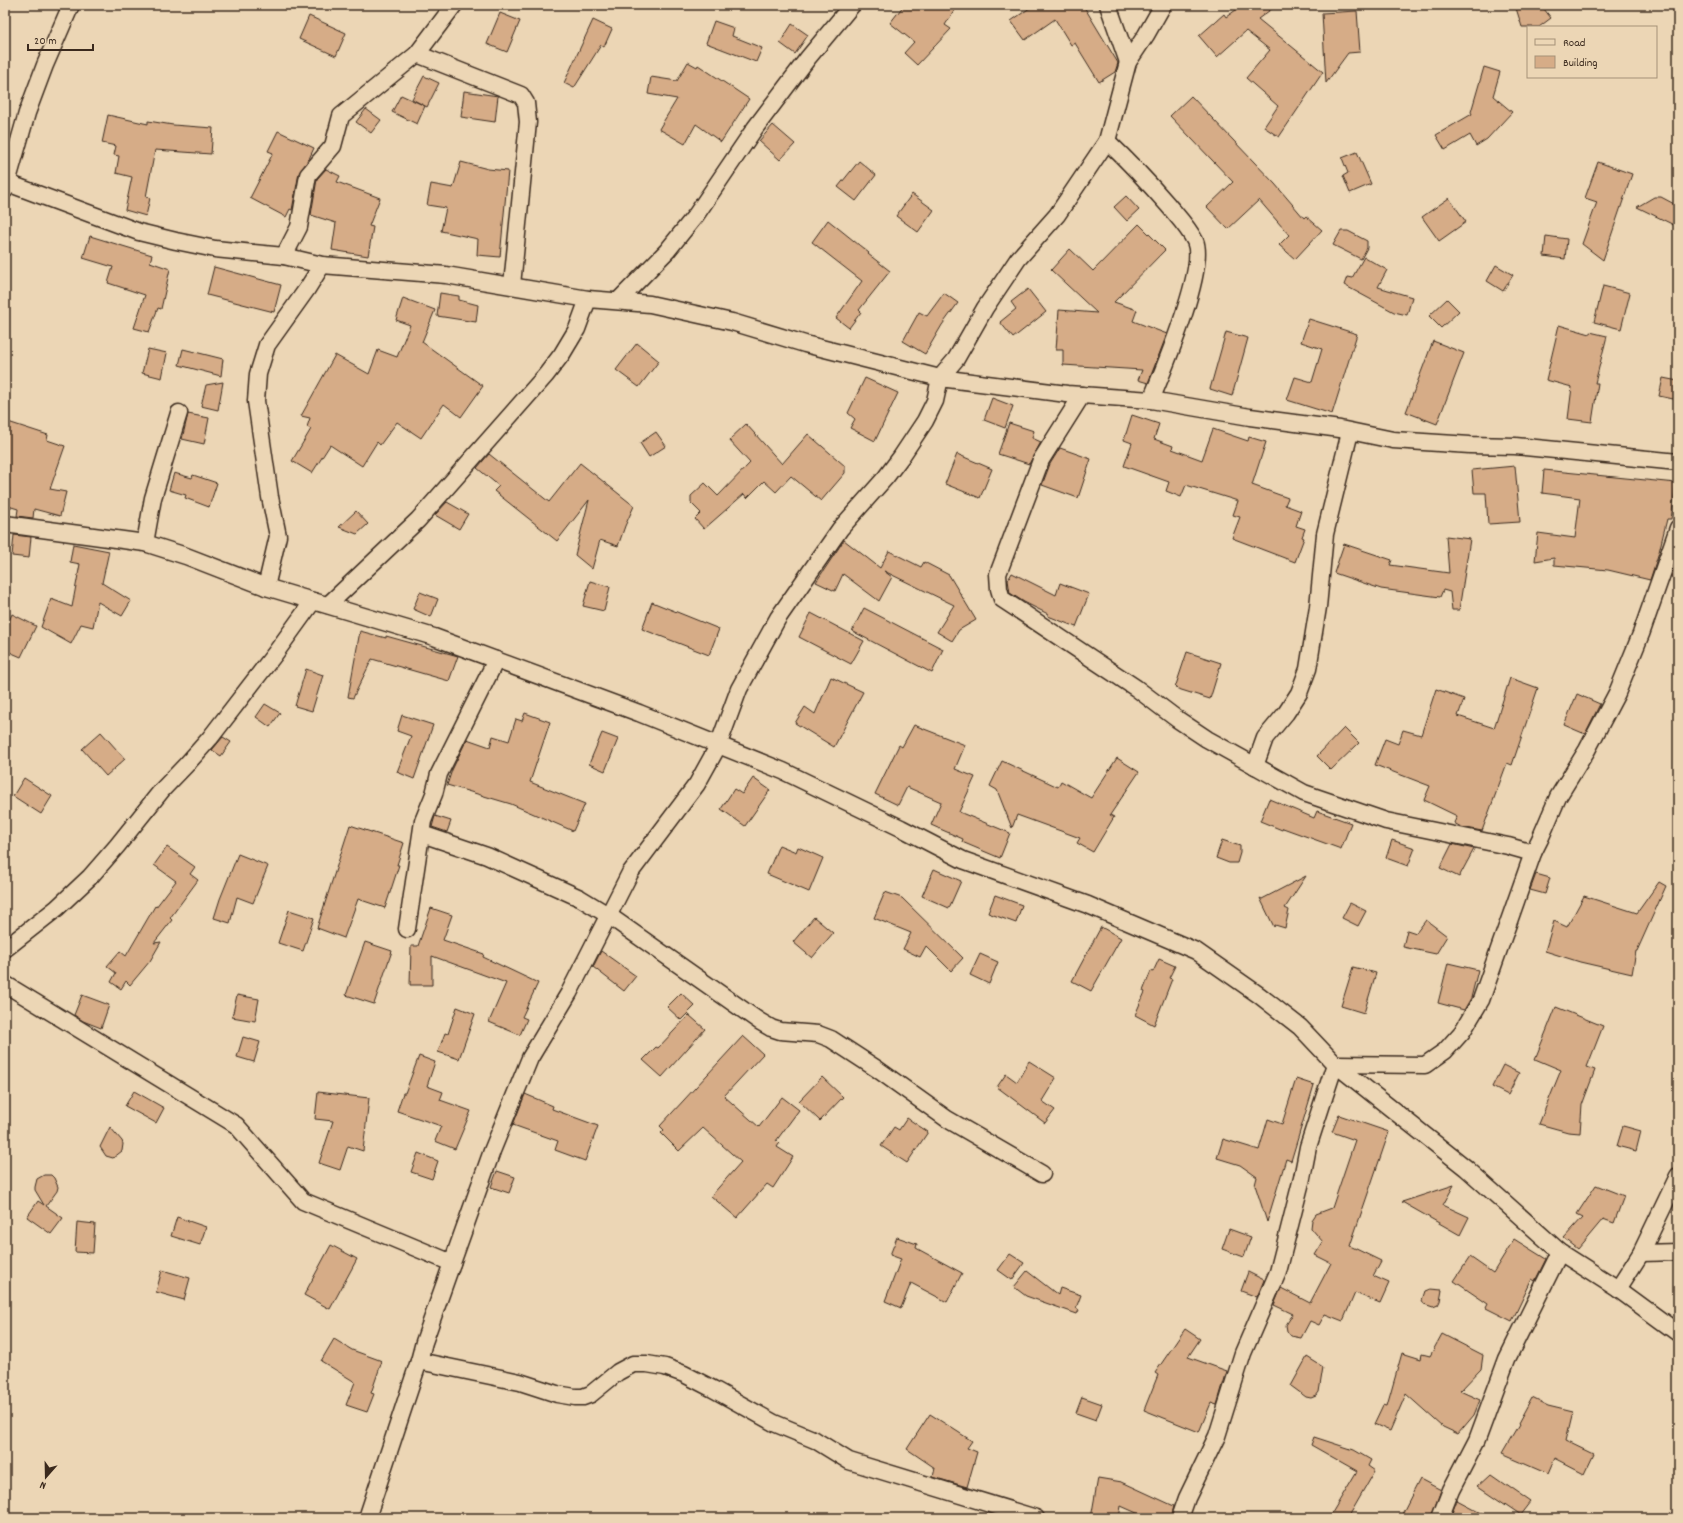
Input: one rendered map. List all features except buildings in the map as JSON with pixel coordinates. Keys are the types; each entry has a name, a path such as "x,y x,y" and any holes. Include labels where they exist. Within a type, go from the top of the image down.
{"street":[{"path":"71,5 45,65 27,113 6,185 139,232 215,249 284,256 322,265 446,274 588,299 620,300 650,304 732,322 805,344 940,378 1082,395 1151,400 1250,418 1340,429 1393,440 1470,445 1515,446 1678,462"},
{"path":"284,256 299,227 308,175 333,146 341,116 417,54 454,5"},
{"path":"620,300 667,251 696,215 755,128 808,58 852,5"},
{"path":"1108,5 1128,62"},
{"path":"367,1518 424,1342 452,1262 492,1151 530,1058 569,993 630,873 697,784 718,746 739,689 778,618 840,529 886,477 905,451 925,421 935,401 940,378 956,359 985,308 1018,259 1057,215 1107,141 1128,62 1146,35 1163,5"},
{"path":"417,54 521,95 526,103 528,122 512,285"},
{"path":"1107,141 1153,188 1184,223 1195,242 1197,256 1196,268 1182,321 1151,400"},
{"path":"266,587 278,536 270,497 256,401 258,374 267,345 307,289 322,265"},
{"path":"5,949 57,908 90,876 162,790 210,738 274,655 320,603 418,520 562,354 577,329 588,299"},
{"path":"1082,395 1041,460 998,574 999,589 1002,599 1136,688 1177,719 1207,739 1304,793 1386,821 1508,846 1533,853"},
{"path":"145,543 153,498 179,413"},
{"path":"1255,766 1265,738 1286,713 1299,693 1308,668 1318,607 1325,534 1350,432"},
{"path":"5,524 145,543 186,556 266,587 434,637 638,713 783,771 901,828 963,860 1088,905 1196,950 1259,995 1300,1027 1335,1064 1466,1168 1560,1252 1618,1289 1678,1333"},
{"path":"1335,1064 1424,1065 1445,1051 1462,1032 1481,1000 1533,853 1558,797 1587,750 1617,693 1641,634 1678,528"},
{"path":"407,929 423,821 434,794 439,774 496,660"},
{"path":"422,834 487,856 580,898 608,915 759,1021 780,1031 818,1034 831,1039 947,1119 1042,1174"},
{"path":"5,984 236,1125 303,1201 452,1262"},
{"path":"1180,1518 1187,1498 1217,1436 1243,1353 1278,1272 1302,1178 1308,1147 1335,1064"},
{"path":"1618,1289 1641,1254 1678,1176"},
{"path":"1440,1518 1451,1490 1477,1440 1507,1359 1560,1252"},
{"path":"1641,1254 1678,1252"},
{"path":"419,1361 520,1382 557,1394 575,1397 583,1397 591,1394 618,1372 633,1364 647,1364 666,1367 707,1386 774,1423 815,1440 849,1461 1036,1518"}]}
